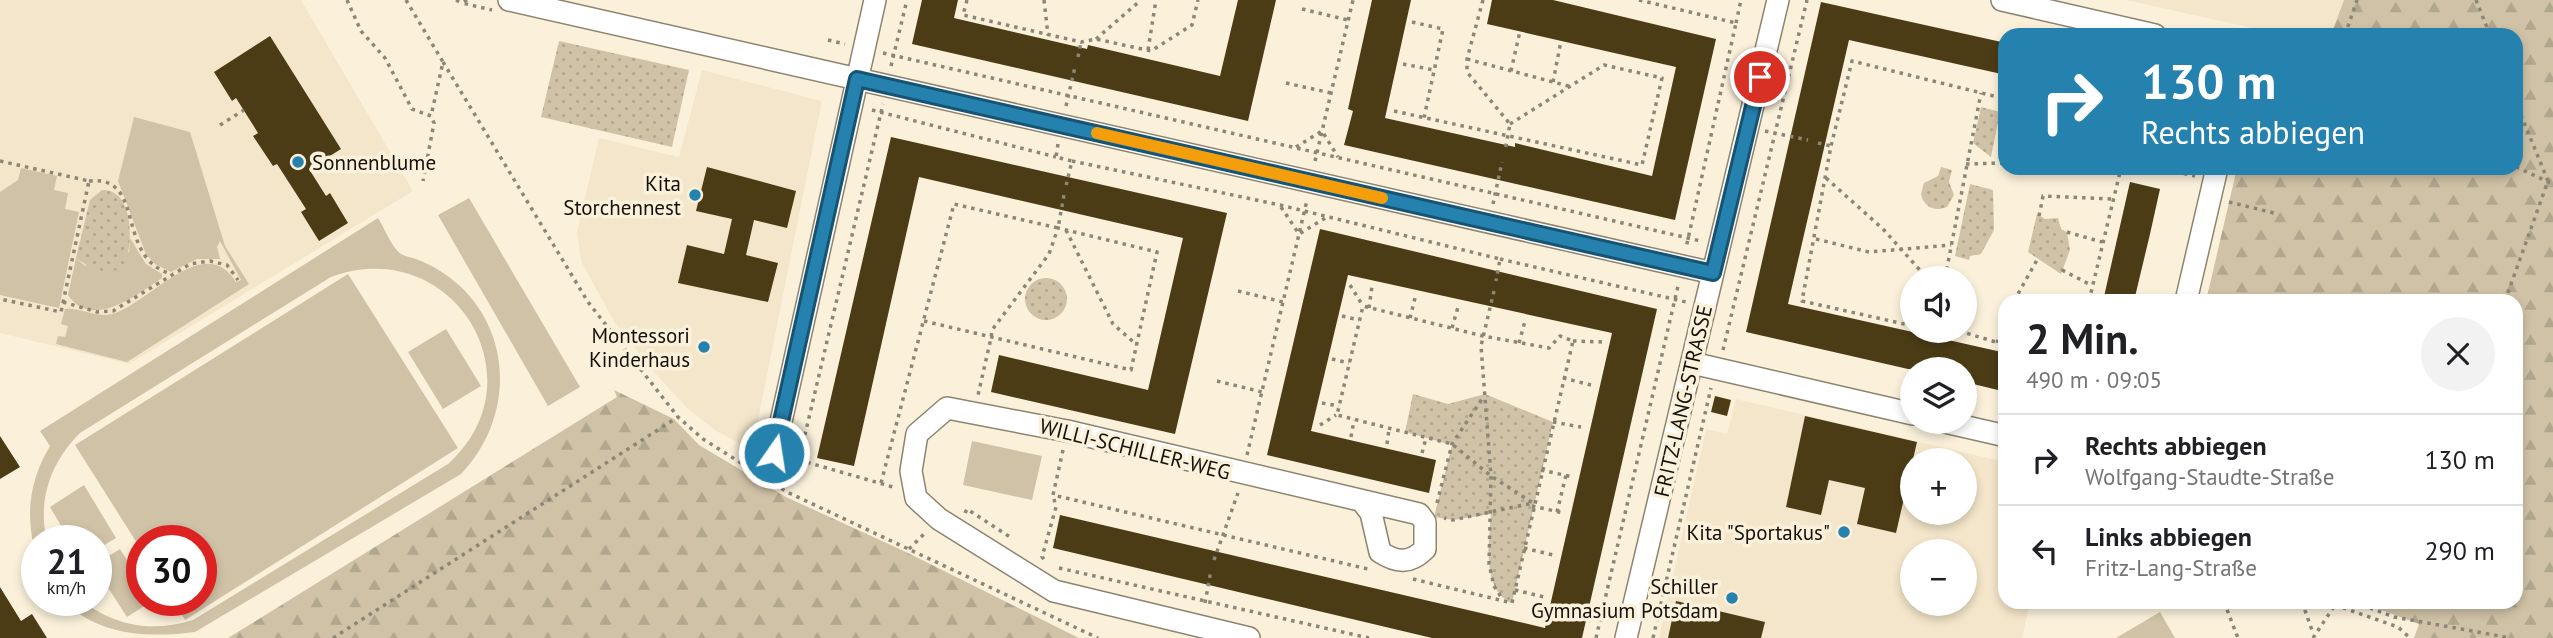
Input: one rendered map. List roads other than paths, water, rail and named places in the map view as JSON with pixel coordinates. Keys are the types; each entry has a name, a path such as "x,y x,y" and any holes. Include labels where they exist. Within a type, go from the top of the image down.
{"street":[{"path":"509,0 1713,273"},
{"path":"774,453 875,0"},
{"name":"FRITZ-LANG-STRASSE","path":"1626,638 1778,0"},
{"path":"2002,0 2124,28"},
{"path":"2188,294 2214,182"},
{"path":"1692,363 1900,411"},
{"name":"WILLI-SCHILLER-WEG","path":"1249,638 1054,592 939,519 916,498 911,471 917,434 947,408 975,411 1067,431 1243,475 1362,501 1426,515 1425,549 1417,557 1393,568 1380,552 1375,537 1376,526 1362,501"},
{"path":"1977,429 1998,434"}],"place":[{"name":"Sonnenblume","path":"298,162"},
{"name":"Kita Storchennest","path":"695,195"},
{"name":"Montessori Kinderhaus","path":"704,347"},
{"name":"Kita \"Sportakus\"","path":"1844,532"},
{"name":"Schiller Gymnasium Potsdam","path":"1732,598"}]}
